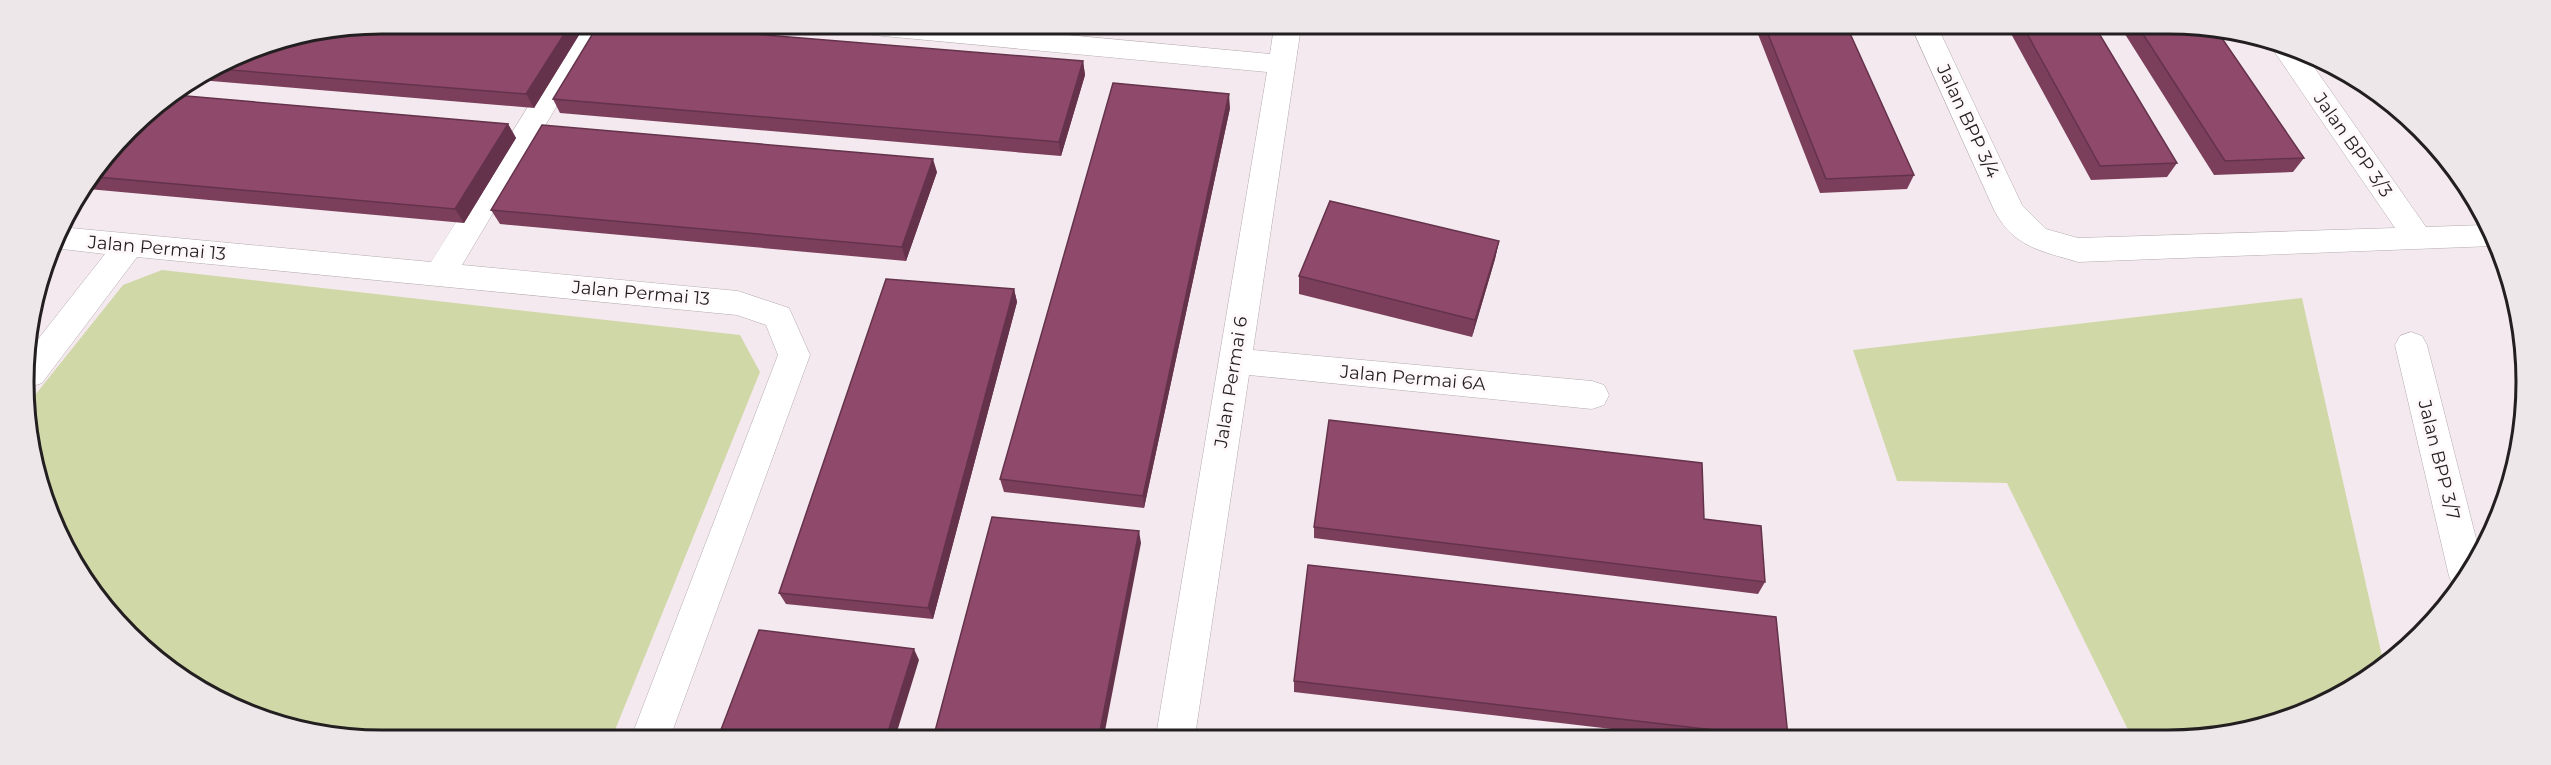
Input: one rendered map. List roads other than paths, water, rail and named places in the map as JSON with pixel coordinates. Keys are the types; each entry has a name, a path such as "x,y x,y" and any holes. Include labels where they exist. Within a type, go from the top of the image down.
{"street":[{"path":"440,274 587,34"},
{"path":"959,34 1282,64"},
{"name":"Jalan Permai 6","path":"1176,730 1287,34"},
{"name":"Jalan BPP 3/4","path":"1928,34 2010,212 2036,238 2078,250 2418,238"},
{"name":"Jalan BPP 3/3","path":"2293,58 2418,238"},
{"path":"2418,238 2484,236"},
{"name":"Jalan Permai 13","path":"66,239 738,303 778,317 794,355 653,730"},
{"path":"35,368 129,245"},
{"name":"Jalan BPP 3/7","path":"2411,345 2465,564"},
{"name":"Jalan Permai 6A","path":"1234,361 1592,395"}]}
